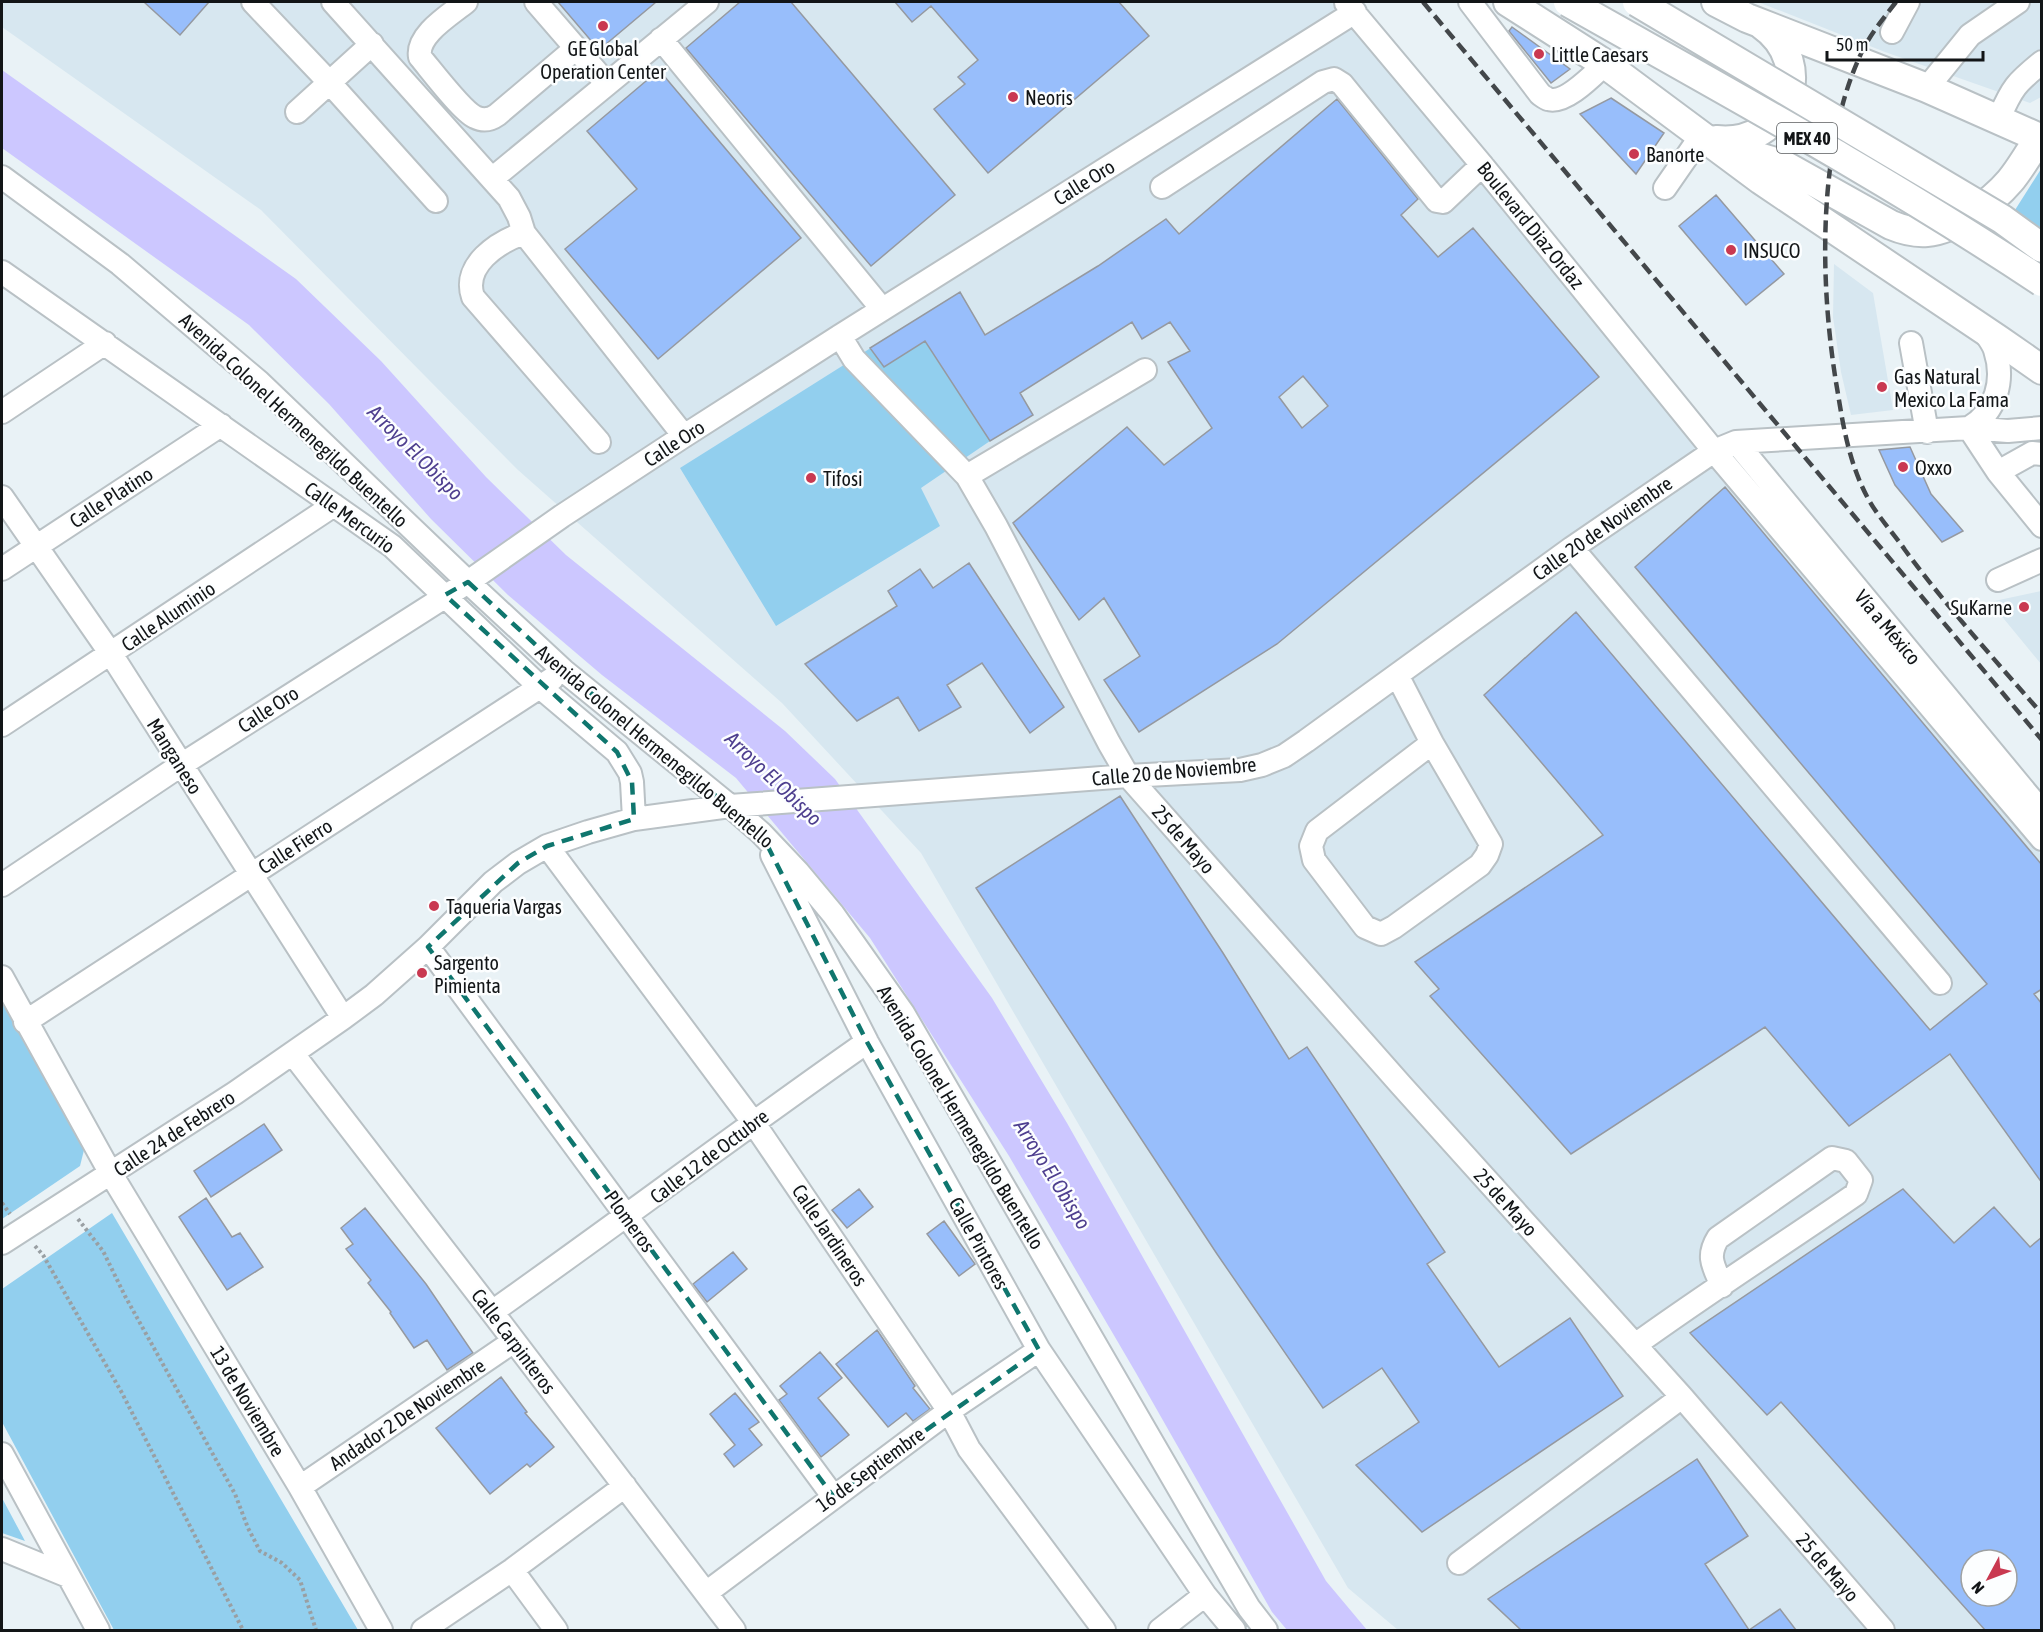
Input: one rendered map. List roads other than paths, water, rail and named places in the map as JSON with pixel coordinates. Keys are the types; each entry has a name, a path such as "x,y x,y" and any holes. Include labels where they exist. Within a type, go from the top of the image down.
{"main road":[{"path":"1508,2 1605,64 1827,226 2042,370"},
{"name":"MEX 40","path":"1568,2 1798,133 1988,246 2042,282"},
{"name":"MEX 40","path":"1637,2 2002,219 2042,248"},
{"path":"1707,140 1782,164 1891,225 1909,231 1929,232 1960,220 1994,196 2012,179 2041,138 1999,118 1743,10 1716,2"},
{"path":"1707,140 1732,141 1749,138 1764,130 1777,118 1786,103 1791,86 1791,69 1786,52 1776,37 1743,10"}],"street":[{"path":"253,2 436,201"},
{"path":"333,2 493,178 509,198 524,233 684,436"},
{"path":"465,2 424,36 419,52 420,57 446,88 476,118 489,119 497,115 575,49"},
{"path":"536,2 607,84"},
{"path":"493,178 707,2"},
{"path":"1470,2 1540,94 1548,99 1556,100 1566,96 1605,64"},
{"path":"1892,32 1908,2"},
{"path":"1927,88 1970,35 2018,2"},
{"name":"Boulevard Diaz Ordaz","path":"1350,7 1482,165 1714,451 2042,839"},
{"name":"Calle Oro","path":"2,885 181,765 474,578 562,516 684,436 1350,7"},
{"path":"661,39 882,309"},
{"path":"297,112 372,44"},
{"path":"1999,118 2010,92 2019,80 2042,62"},
{"path":"1162,187 1323,82 1334,79 1342,84 1437,201 1443,202 1482,165"},
{"path":"1665,188 1707,140"},
{"name":"Avenida Colonel Hermenegildo Buentello","path":"2,177 120,264 259,382 409,525 474,578 564,671 730,806 761,833 798,872 833,914 903,1013 1249,1608 1266,1630"},
{"path":"524,233 509,238 493,249 476,267 470,280 473,297 599,442"},
{"name":"Calle Mercurio","path":"2,272 392,546 540,687 617,752 630,773 634,819"},
{"path":"1983,329 1995,348 2000,370 1997,394 1987,414 1971,428 1998,472 2042,526"},
{"name":"25 de Mayo","path":"840,336 854,359 967,477 996,526 1128,776 1401,1085 1682,1397 1883,1630"},
{"path":"2,412 105,343"},
{"path":"1911,343 1927,432"},
{"path":"967,477 1145,370"},
{"name":"Calle 20 de Noviembre","path":"343,1018 374,995 428,947 493,882 518,863 547,846 634,819 730,806 1128,776 1240,770 1262,765 1284,756 1572,548 1714,451 1736,442 1845,434 1927,432 2042,417"},
{"name":"Calle Platino","path":"2,569 221,425"},
{"name":"Calle 20 de Noviembre","path":"1971,428 2008,431 2042,428"},
{"name":"Vía a México","path":"1736,442 2042,812"},
{"path":"1998,472 2032,453 2042,454"},
{"name":"Manganeso","path":"2,496 111,654 343,1018"},
{"name":"Calle Aluminio","path":"2,725 334,505"},
{"path":"392,546 409,525"},
{"path":"1572,548 1940,983"},
{"path":"1998,580 2042,560"},
{"name":"Calle Fierro","path":"25,1022 564,671"},
{"path":"1397,675 1432,743 1491,844 1480,865 1381,934 1365,927 1314,861 1311,846 1317,831 1432,743"},
{"name":"Calle Pintores","path":"761,833 867,1042 1039,1350 1205,1595 1234,1630"},
{"name":"Calle Jardineros","path":"547,846 753,1122 949,1411 969,1449 1104,1630"},
{"name":"Plomeros","path":"428,947 833,1496"},
{"name":"13 de Noviembre","path":"2,977 111,1174 300,1487 381,1630"},
{"name":"Calle 24 de Febrero","path":"2,1243 111,1174 343,1018"},
{"name":"Calle 12 de Octubre","path":"492,1312 867,1042"},
{"name":"Calle Carpinteros","path":"292,1054 734,1630"},
{"path":"1635,1345 1722,1286 1856,1194 1861,1180 1846,1161 1832,1158 1718,1238 1712,1247 1711,1258 1722,1286"},
{"name":"Andador 2 De Noviembre","path":"300,1487 514,1341"},
{"name":"16 de Septiembre","path":"706,1593 949,1411 1039,1350"},
{"path":"1459,1563 1682,1397"},
{"path":"2,1454 98,1630"},
{"path":"423,1630 512,1570 625,1486"},
{"path":"2,1549 68,1576"},
{"path":"512,1570 556,1630"},
{"path":"1160,1630 1205,1595"}],"water":[{"name":"Arroyo El Obispo","path":"2,70 296,279 381,361 486,477 566,555 785,731 835,779 992,998 1067,1123 1326,1581 1367,1630 1287,1630 1272,1612 1009,1156 870,938 736,778 602,675 508,595 431,519 329,404 249,325 2,148"}],"railway":[{"path":"1423,2 2042,740"},
{"path":"1896,2 1871,36 1859,58 1845,96 1835,137 1829,180 1825,268 1832,354 1843,422 1858,477 1874,508 1938,592 2042,714"}],"place":[{"name":"GE Global Operation Center","path":"603,26"},
{"name":"Little Caesars","path":"1539,54"},
{"name":"Neoris","path":"1013,97"},
{"name":"Banorte","path":"1634,154"},
{"name":"INSUCO","path":"1731,250"},
{"name":"Gas Natural Mexico La Fama","path":"1882,387"},
{"name":"Oxxo","path":"1903,467"},
{"name":"Tifosi","path":"811,478"},
{"name":"SuKarne","path":"2024,607"},
{"name":"Taqueria Vargas","path":"434,906"},
{"name":"Sargento Pimienta","path":"422,973"}]}
